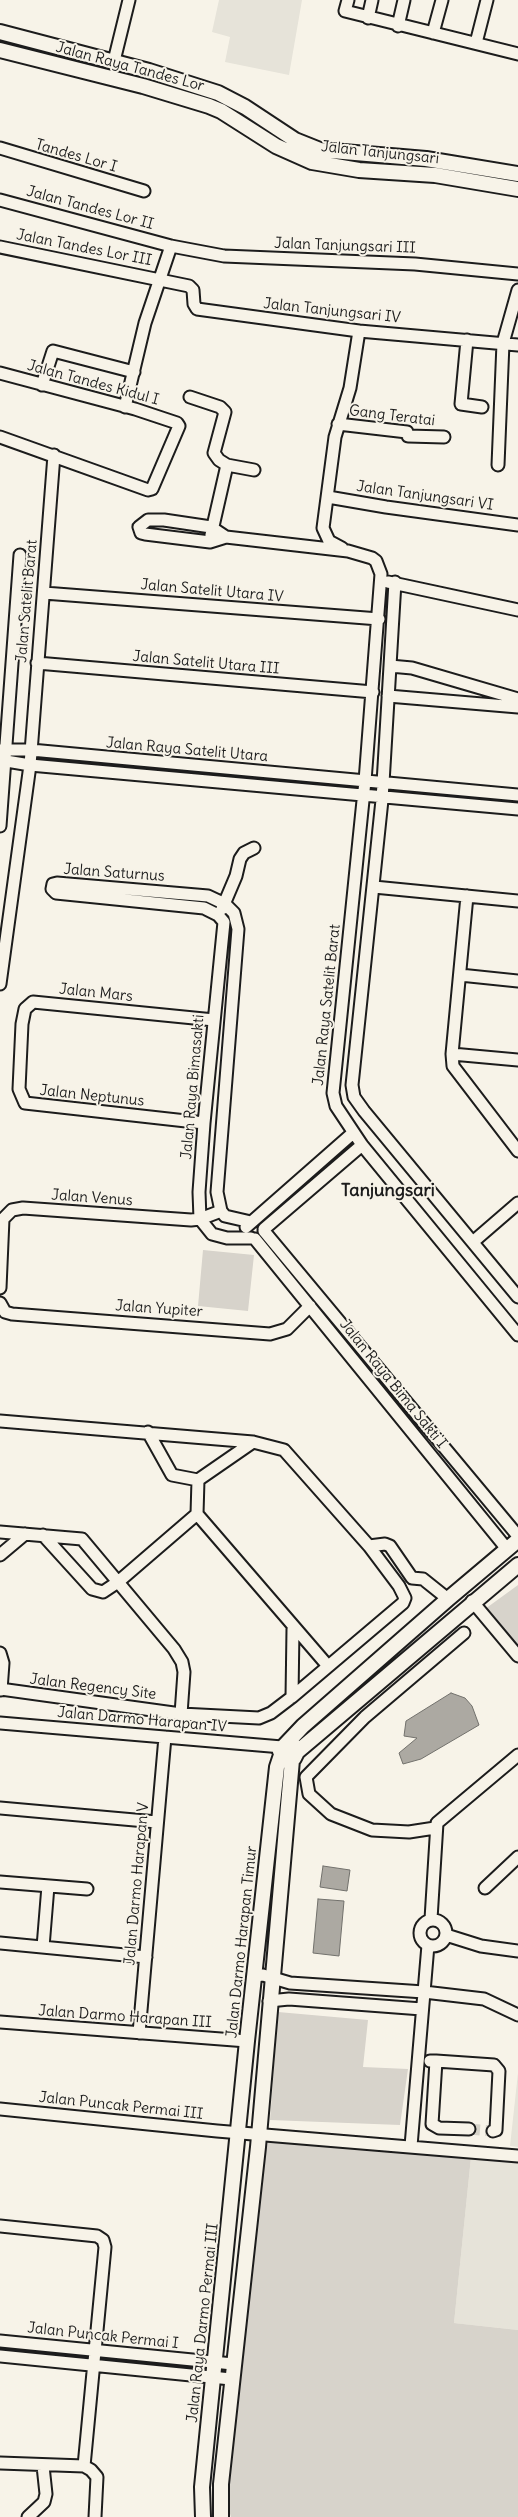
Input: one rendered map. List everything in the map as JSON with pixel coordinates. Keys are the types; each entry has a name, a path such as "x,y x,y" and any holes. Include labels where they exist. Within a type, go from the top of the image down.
{"main road":[{"name":"Jalan Tanjungsari","path":"0,32 208,89 255,114 295,140 320,150 426,159 518,174"},
{"name":"Jalan Raya Tandes Lor","path":"0,50 209,106 246,127"},
{"path":"255,114 258,126 246,127 244,116 255,114"},
{"name":"Jalan Tanjungsari","path":"246,127 294,156 312,162 359,170 445,176 518,189"},
{"path":"221,2517 221,2484 231,2379 259,2134 272,1978 287,1752 303,1726 448,1599 513,1545"},
{"path":"287,1752 518,1565"},
{"path":"461,1588 472,1602"},
{"name":"Jalan Darmo Harapan Timur","path":"238,2133 277,1767 287,1752"},
{"name":"Jalan Raya Darmo Permai III","path":"202,2517 202,2487 238,2133"}],"street":[{"path":"114,62 129,0"},
{"path":"368,18 372,0"},
{"path":"398,26 404,0"},
{"path":"433,33 442,0"},
{"path":"476,43 487,0"},
{"path":"346,6 368,18 518,53"},
{"name":"Tandes Lor I","path":"0,148 144,191"},
{"name":"Jalan Tandes Lor II","path":"0,200 171,246"},
{"path":"125,407 146,323 162,279 171,246"},
{"name":"Jalan Tanjungsari III","path":"171,246 224,256 415,264 518,274"},
{"name":"Jalan Tandes Lor III","path":"0,247 162,279"},
{"name":"Jalan Tanjungsari IV","path":"162,279 192,288 194,306 197,309 359,331 518,345"},
{"path":"498,465 502,344 518,290"},
{"path":"348,551 329,541 324,534 338,498 338,424 350,388 359,331"},
{"path":"467,340 461,404 482,407"},
{"path":"42,385 53,351 134,372"},
{"name":"Jalan Tandes Kidul I","path":"0,373 125,407 177,423 179,428 151,490 53,459"},
{"path":"190,397 224,410 214,453 218,460 226,465 254,470"},
{"name":"Gang Teratai","path":"338,424 407,432 408,436 444,437"},
{"path":"0,437 53,459"},
{"name":"Jalan Satelit Barat","path":"0,984 28,765 44,593 53,459"},
{"path":"210,542 211,528 226,465"},
{"name":"Jalan Tanjungsari VI","path":"338,498 518,525"},
{"path":"226,537 211,528 154,520 142,523 140,527 141,533 145,534 210,542 226,537 348,551 376,561 381,577 379,619 364,795"},
{"path":"0,826 20,555"},
{"path":"381,577 395,582 518,610"},
{"path":"395,582 382,796 352,1085 354,1097 518,1297"},
{"name":"Jalan Satelit Utara IV","path":"44,593 379,619"},
{"name":"Jalan Satelit Utara III","path":"37,663 373,692"},
{"path":"390,666 412,668 518,699"},
{"path":"388,696 512,709 518,707"},
{"name":"Jalan Raya Satelit Utara","path":"5,749 518,795"},
{"name":"Jalan Raya Satelit Utara","path":"5,762 518,809"},
{"name":"Jalan Raya Satelit Barat","path":"364,795 333,1093 336,1106 362,1145 518,1335"},
{"path":"218,915 226,904 240,859 244,853 254,848"},
{"name":"Jalan Saturnus","path":"218,915 204,908 56,893 52,889 53,884 57,883 208,896 226,904"},
{"path":"374,887 518,901"},
{"path":"467,896 452,1054 453,1066 518,1151"},
{"path":"226,904 234,913 238,929 217,1192 220,1211 225,1216 235,1220 252,1222"},
{"name":"Jalan Raya Bimasakti","path":"200,1219 199,1192 204,1123 225,925 218,915"},
{"path":"460,975 518,981"},
{"name":"Jalan Mars","path":"20,1056 25,1009 33,1002 214,1020"},
{"path":"452,1054 518,1060"},
{"name":"Jalan Neptunus","path":"20,1056 19,1089 22,1099 30,1105 204,1123"},
{"path":"258,1234 246,1230 252,1222 353,1133"},
{"path":"200,1219 212,1234 227,1238 258,1234 362,1145"},
{"path":"474,1241 518,1203"},
{"name":"Jalan Venus","path":"1,1257 3,1219 6,1214 17,1208 200,1219 220,1211"},
{"name":"Jalan Raya Bima Sakti I","path":"258,1234 310,1306 484,1519 513,1545"},
{"name":"Jalan Raya Bima Sakti I","path":"258,1234 518,1536"},
{"path":"0,1288 1,1257"},
{"name":"Jalan Yupiter","path":"0,1304 5,1312 12,1314 270,1334 287,1329 310,1306"},
{"path":"0,1421 252,1442 284,1450 369,1546 399,1586 412,1578 423,1579 448,1599"},
{"path":"148,1432 172,1475 198,1480 252,1442"},
{"path":"198,1480 197,1514 293,1629 328,1666"},
{"path":"484,1519 497,1510"},
{"path":"43,1535 98,1592 103,1592 118,1582 197,1514"},
{"path":"0,1532 82,1539 174,1649 182,1662 184,1672 181,1714"},
{"path":"0,1555 25,1534"},
{"path":"369,1546 385,1544 390,1546 412,1578"},
{"name":"Jalan Regency Site","path":"0,1653 3,1663 1,1690 181,1714 259,1718 271,1713 292,1697 403,1604 405,1598 399,1586"},
{"path":"472,1602 518,1656"},
{"path":"292,1697 293,1629"},
{"path":"435,1828 409,1832 372,1830 331,1814 309,1794 306,1777 365,1718 464,1633"},
{"name":"Jalan Darmo Harapan IV","path":"0,1723 165,1737 287,1752"},
{"name":"Jalan Darmo Harapan V","path":"139,2033 165,1737"},
{"path":"431,1919 435,1828 440,1818 518,1755"},
{"path":"0,1808 158,1822"},
{"path":"485,1888 518,1857"},
{"path":"0,1882 87,1889"},
{"path":"43,1947 48,1886"},
{"path":"431,1919 440,1921 445,1927 446,1935 443,1942 436,1946 428,1945 421,1939 420,1930 424,1923 431,1919"},
{"path":"446,1935 481,1946 518,1951"},
{"path":"0,1943 146,1957"},
{"path":"409,2145 428,1945"},
{"path":"254,1976 263,1975 290,1983 424,1992 484,1999 518,2015"},
{"path":"288,1998 290,1983"},
{"path":"269,2001 288,1998 422,2010"},
{"name":"Jalan Darmo Harapan III","path":"0,2022 247,2042"},
{"path":"418,2059 494,2065 499,2071 496,2130 493,2131"},
{"path":"436,2061 432,2124 439,2128 469,2129"},
{"name":"Jalan Puncak Permai III","path":"0,2109 259,2134"},
{"path":"259,2134 409,2145 518,2156"},
{"path":"0,2226 97,2236 103,2240 105,2247 84,2466"},
{"name":"Jalan Puncak Permai I","path":"0,2341 233,2364"},
{"name":"Jalan Puncak Permai I","path":"0,2356 231,2379"},
{"path":"0,2463 84,2466 95,2472 97,2477 95,2517"},
{"path":"28,2517 44,2502 46,2494 43,2466"}],"shaded area":[{"path":"219,0 302,0 289,75 225,62 230,37 212,32"},
{"path":"203,1250 254,1255 248,1311 198,1306"},
{"path":"518,1585 518,1651 485,1609"},
{"path":"451,1693 465,1698 472,1706 479,1725 421,1759 403,1764 399,1753 417,1738 404,1736 406,1721"},
{"path":"323,1866 350,1870 347,1891 320,1887"},
{"path":"318,1899 344,1901 339,1956 313,1953"},
{"path":"278,2012 368,2020 363,2067 408,2069 400,2125 270,2120"},
{"path":"518,2073 518,2147 510,2146"},
{"path":"265,2136 471,2157 454,2323 518,2330 518,2517 231,2517 224,2494"},
{"path":"471,2157 518,2162 518,2330 454,2323"}],"tunnel":[{"path":"469,2129 493,2131"}],"district":[{"name":"Tanjungsari","path":"388,1191"}]}
